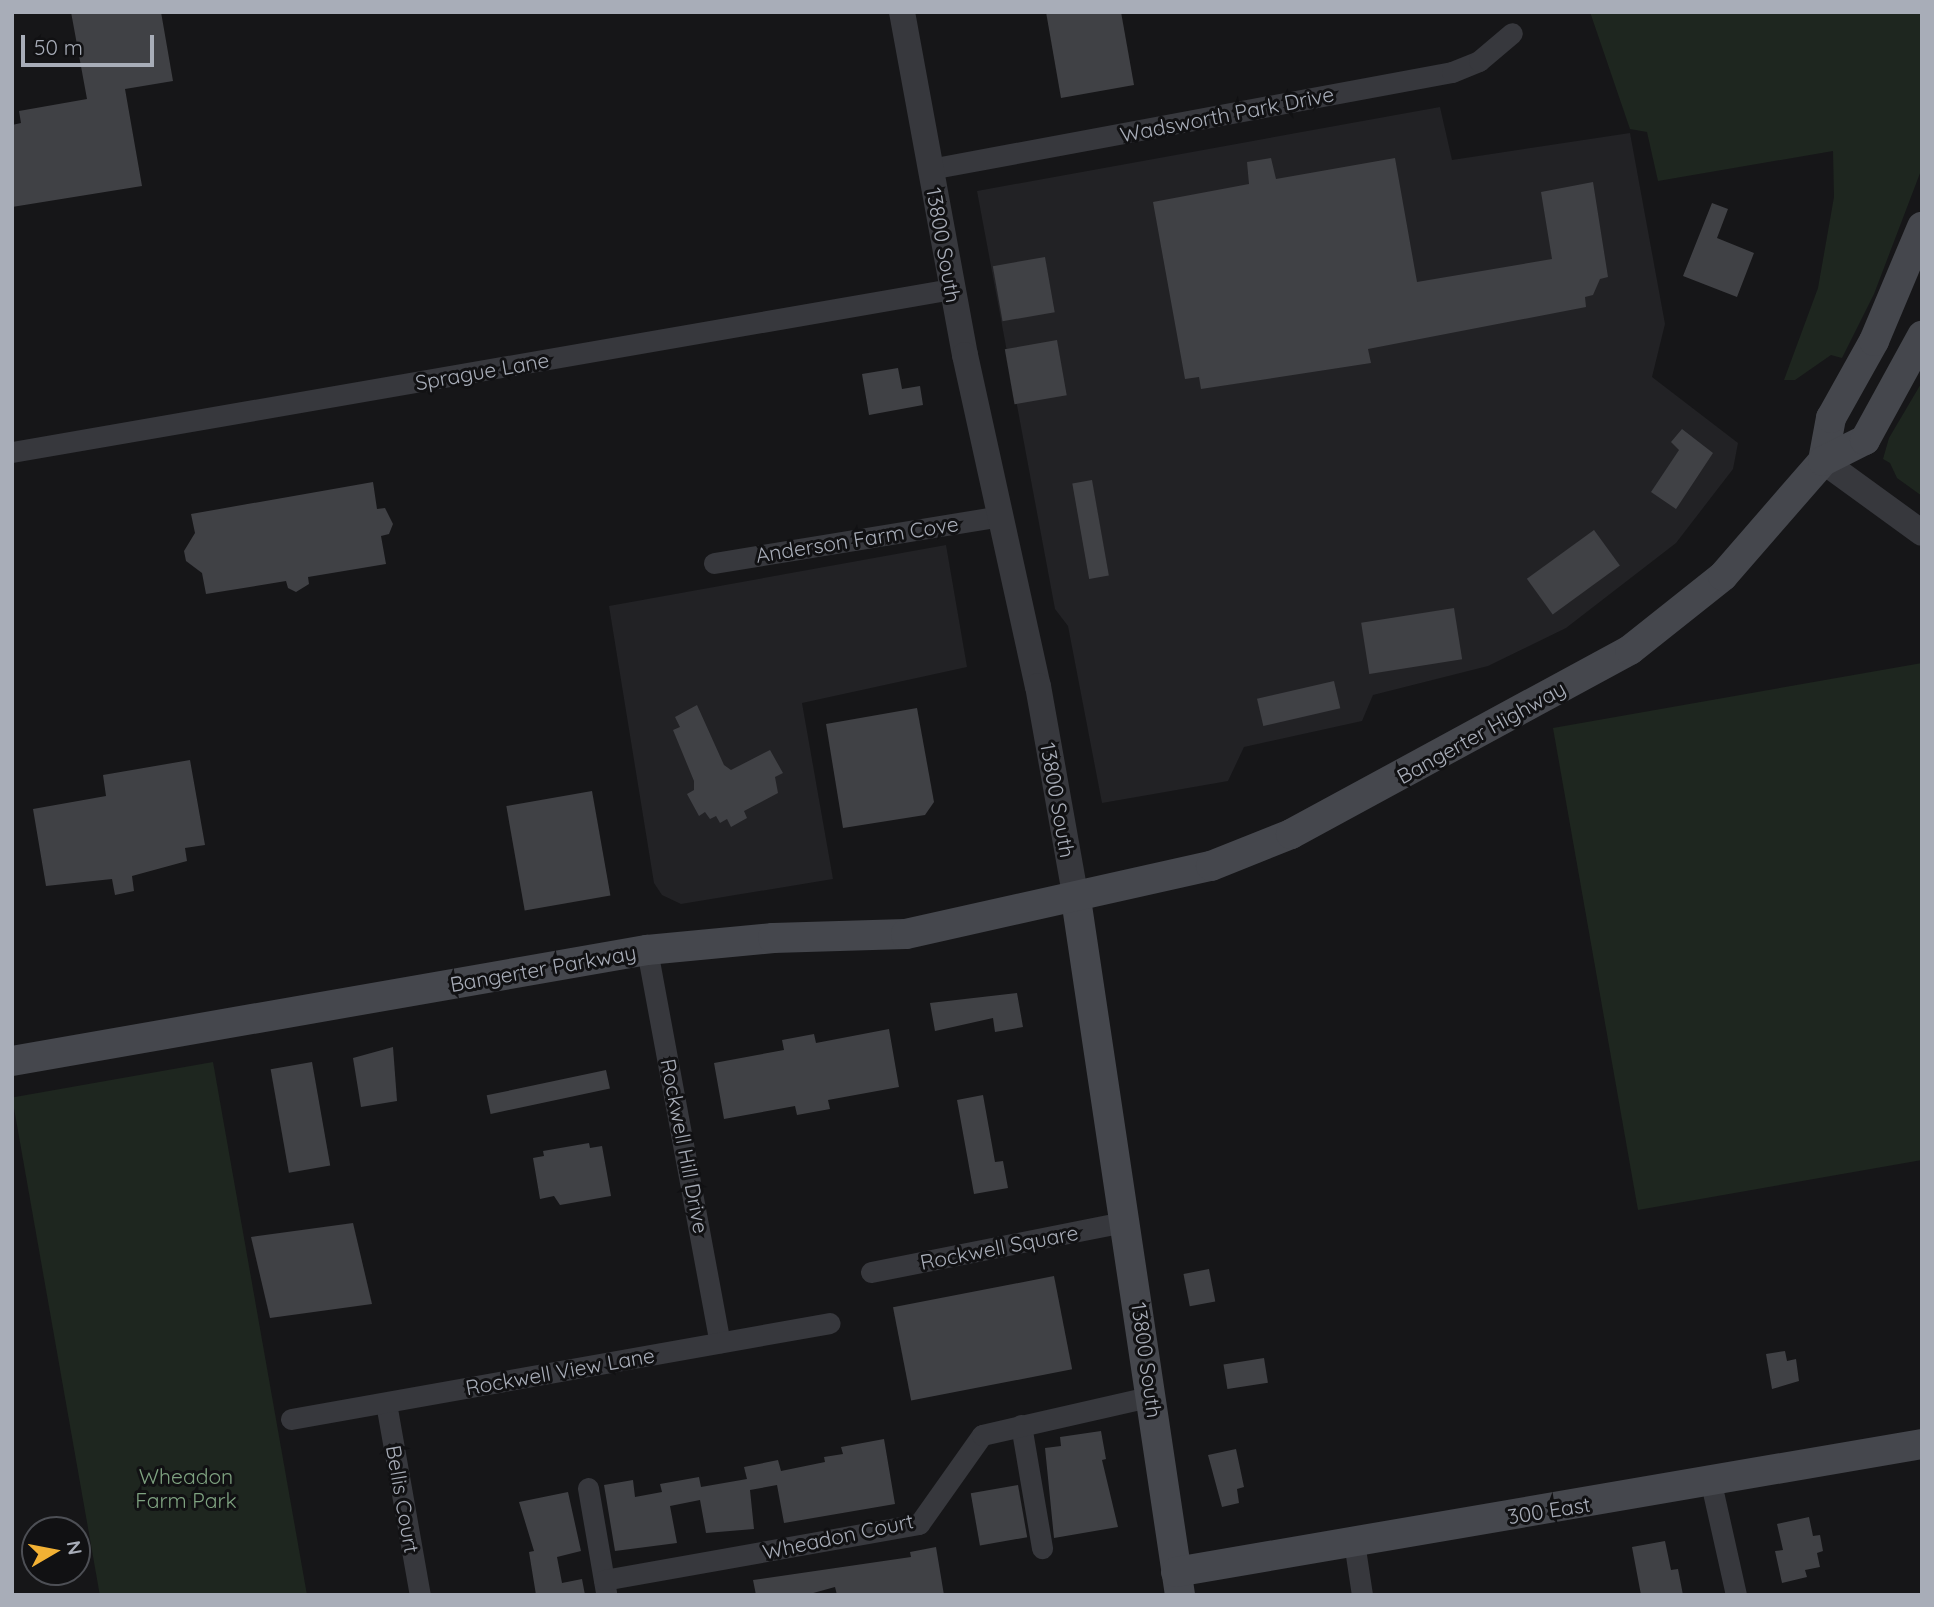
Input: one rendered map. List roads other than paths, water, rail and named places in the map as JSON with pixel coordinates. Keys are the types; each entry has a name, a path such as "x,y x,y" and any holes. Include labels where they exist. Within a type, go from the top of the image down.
{"main road":[{"path":"1824,461 1831,418 1874,341 1922,227"},
{"name":"Bangerter Highway","path":"1076,900 1211,866 1291,834 1630,650 1723,576 1824,461 1865,440 1922,336"},
{"name":"Bangerter Parkway","path":"12,1061 647,950 773,938 906,934 1076,900"},
{"name":"13800 South","path":"1076,900 1128,1221 1178,1583"},
{"name":"300 East","path":"1178,1583 1354,1542 1711,1483 1922,1444"}],"street":[{"name":"13800 South","path":"902,12 952,289 1038,685 1076,900"},
{"name":"Wadsworth Park Drive","path":"930,169 1452,72 1479,61 1512,33"},
{"name":"Sprague Lane","path":"12,453 952,289"},
{"path":"1824,461 1922,533"},
{"name":"Anderson Farm Cove","path":"715,563 1000,516"},
{"name":"Rockwell Hill Drive","path":"647,950 720,1342"},
{"name":"Rockwell Square","path":"871,1272 1128,1221"},
{"name":"Rockwell View Lane","path":"291,1419 830,1323"},
{"name":"Wheadon Court","path":"587,1488 605,1588 919,1524 982,1434 1152,1396"},
{"name":"Bellis Court","path":"386,1403 420,1595"},
{"path":"1021,1425 1042,1548"},
{"path":"1711,1483 1736,1595"},
{"path":"1354,1542 1362,1595"}],"park label":[{"name":"Wheadon Farm Park","path":"186,1488"}]}
